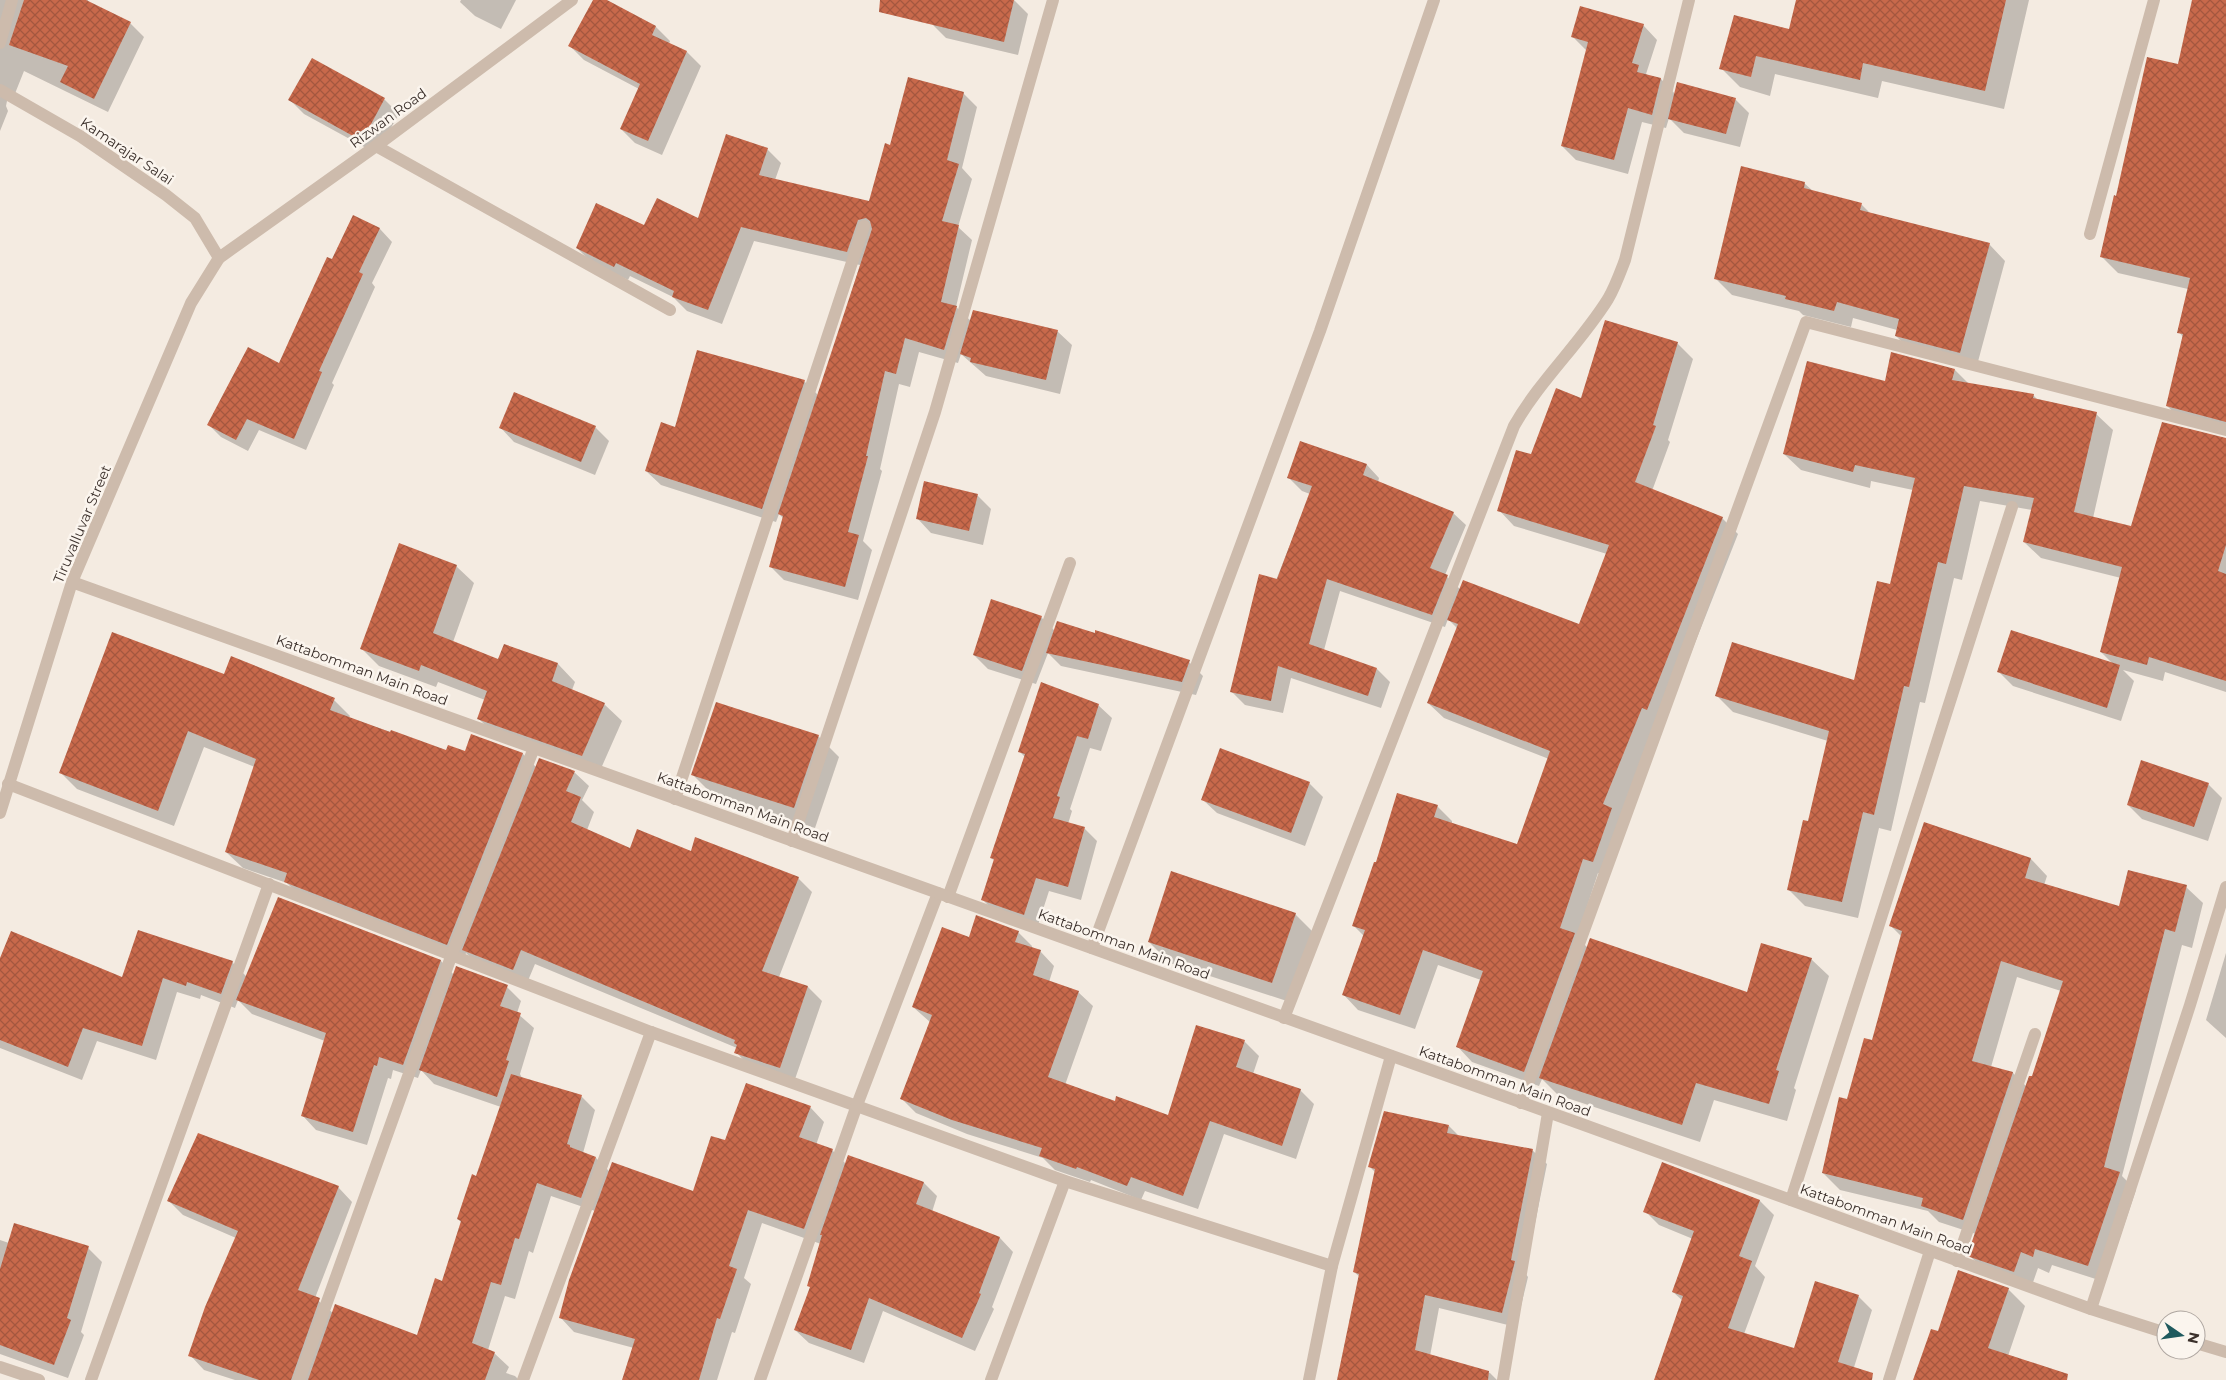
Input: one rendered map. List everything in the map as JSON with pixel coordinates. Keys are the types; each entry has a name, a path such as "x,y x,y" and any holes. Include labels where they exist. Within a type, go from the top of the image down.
{"street":[{"path":"0,43 12,0"},
{"name":"Rizwan Road","path":"219,258 376,146 572,0"},
{"path":"792,841 935,412 1053,0"},
{"path":"1092,948 1320,331 1434,0"},
{"path":"1284,1018 1514,426 1528,401 1561,364 1609,298 1625,260 1689,0"},
{"path":"2090,234 2154,0"},
{"name":"Kamarajar Salai","path":"0,90 80,136 166,195 195,218 219,258"},
{"path":"376,146 670,310"},
{"path":"675,799 864,226"},
{"name":"Tiruvalluvar Street","path":"0,813 72,582 192,303 219,258"},
{"path":"1521,1103 1806,322 2226,430"},
{"path":"1791,1200 2012,507"},
{"path":"760,1380 858,1104 943,895 1070,563"},
{"name":"Kattabomman Main Road","path":"72,582 1092,948 1956,1261 2090,1309 2156,1330"},
{"path":"299,1380 452,954 534,748"},
{"path":"8,784 651,1032 858,1104 1065,1181 1332,1266"},
{"path":"91,1380 269,884"},
{"path":"2090,1309 2190,1005 2226,886"},
{"path":"523,1380 651,1032"},
{"path":"1956,1261 2035,1034"},
{"path":"1309,1380 1332,1266 1391,1056"},
{"path":"1503,1380 1548,1113"},
{"path":"991,1380 1065,1181"},
{"path":"1890,1380 1930,1251"},
{"path":"2206,1346 2226,1352"},
{"path":"0,1367 39,1380"}],"building":[{"path":"24,0 86,0 131,22 94,99 60,82 68,66 9,45"},
{"path":"593,0 607,0 656,26 652,35 687,51 648,141 620,129 640,84 568,46"},
{"path":"880,0 1014,0 1004,42 879,12"},
{"path":"1796,0 2006,0 1985,91 1863,63 1860,80 1756,56 1751,77 1719,69 1734,15 1789,29"},
{"path":"2192,0 2226,0 2226,422 2166,406 2183,334 2177,333 2190,278 2100,257 2114,195 2116,196 2147,57 2178,64"},
{"path":"1580,6 1644,24 1632,63 1639,65 1637,72 1661,78 1652,115 1628,108 1614,160 1561,146 1588,42 1571,37"},
{"path":"312,58 385,98 370,126 353,136 288,100"},
{"path":"908,77 964,92 947,160 959,164 942,221 959,225 941,302 957,306 944,350 905,338 896,374 885,371 866,456 868,456 848,532 859,535 845,587 769,567 783,516 778,514 872,229 870,221 866,218 858,220 847,252 741,227 708,310 672,297 674,291 616,263 614,267 576,248 596,203 644,225 657,198 698,218 726,134 768,148 759,175 869,201 885,143 890,145"},
{"path":"1677,82 1736,98 1726,134 1668,119"},
{"path":"1741,166 1805,182 1804,188 1862,203 1860,210 1990,243 1960,353 1895,336 1899,319 1837,302 1834,311 1785,299 1786,296 1714,279"},
{"path":"353,215 380,228 359,272 363,274 319,371 322,372 294,439 247,419 236,440 207,425 248,347 279,363 327,257 332,259"},
{"path":"973,310 1058,330 1046,380 970,362 971,358 960,354"},
{"path":"1605,320 1678,342 1653,425 1656,426 1635,482 1723,517 1647,710 1642,708 1603,804 1612,808 1593,862 1583,859 1560,928 1575,933 1524,1072 1456,1047 1483,971 1423,950 1400,1015 1342,995 1365,930 1352,926 1374,862 1376,862 1397,793 1438,805 1434,817 1517,844 1550,751 1427,703 1458,624 1447,620 1463,580 1579,624 1609,545 1497,511 1516,450 1531,454 1556,388 1581,398"},
{"path":"697,350 805,380 762,509 645,471 661,422 675,427"},
{"path":"1891,352 1955,369 1952,380 2034,394 2033,398 2097,412 2074,512 2131,526 2162,422 2226,438 2226,545 2218,571 2226,574 2226,681 2149,657 2147,665 2100,652 2122,567 2023,542 2034,498 1964,486 1946,564 1938,562 1909,687 1904,686 1874,815 1863,812 1842,902 1787,890 1803,820 1808,821 1829,731 1715,696 1732,642 1854,680 1877,581 1890,584 1915,478 1855,465 1853,472 1783,454 1807,361 1885,381"},
{"path":"514,392 596,426 581,462 499,428"},
{"path":"1300,441 1367,464 1363,475 1454,512 1430,568 1448,575 1432,615 1327,579 1309,644 1377,668 1368,696 1278,666 1271,701 1230,692 1259,574 1277,579 1312,486 1287,478"},
{"path":"924,481 978,494 969,531 916,519"},
{"path":"399,543 457,565 433,633 498,659 504,644 558,663 552,681 605,703 582,756 477,719 487,691 421,665 419,671 360,649"},
{"path":"991,599 1042,616 1022,671 973,655"},
{"path":"1057,621 1095,633 1095,630 1190,660 1182,682 1046,653"},
{"path":"2011,630 2120,665 2107,708 1997,672"},
{"path":"112,632 224,674 231,656 335,698 330,710 446,750 448,745 465,751 471,734 523,753 447,945 284,882 287,873 225,852 256,759 188,731 158,811 59,773"},
{"path":"1041,682 1099,704 1088,739 1077,736 1057,796 1060,797 1053,818 1085,827 1068,887 1036,878 1024,915 981,900 994,859 990,858 1025,754 1018,752"},
{"path":"716,702 819,735 794,808 691,775"},
{"path":"1220,748 1310,782 1291,833 1201,800"},
{"path":"539,758 575,771 566,791 581,797 571,822 630,848 637,829 691,851 695,837 799,877 762,971 808,986 780,1068 734,1053 737,1045 734,1043 735,1040 521,950 513,970 462,950"},
{"path":"2141,760 2209,783 2194,827 2127,805"},
{"path":"1924,822 2031,858 2025,878 2119,906 2128,870 2187,885 2175,932 2165,929 2104,1167 2120,1172 2088,1266 2035,1249 2033,1257 2021,1252 2014,1272 1967,1256 2029,1076 2032,1076 2063,981 2001,961 1972,1061 2013,1072 1963,1220 1921,1206 1923,1198 1822,1173 1839,1097 1847,1099 1864,1038 1872,1040 1902,931 1889,926"},
{"path":"1171,871 1296,913 1272,983 1148,942"},
{"path":"278,897 441,960 403,1065 379,1057 377,1066 374,1065 353,1132 301,1116 326,1033 236,1000"},
{"path":"976,915 1019,931 1015,942 1041,950 1033,975 1079,991 1048,1077 1115,1101 1116,1096 1168,1115 1196,1025 1245,1040 1236,1067 1301,1089 1282,1146 1210,1121 1183,1196 1131,1177 1127,1186 1077,1167 1076,1169 1039,1156 1042,1148 952,1120 900,1099 932,1015 912,1007 942,927 969,937"},
{"path":"138,930 233,961 221,994 187,982 186,986 163,978 142,1046 83,1028 68,1067 0,1040 0,958 11,931 122,977"},
{"path":"1590,938 1747,992 1761,943 1812,958 1776,1070 1779,1071 1769,1104 1696,1083 1682,1125 1539,1078"},
{"path":"456,966 508,985 500,1006 521,1013 506,1060 509,1061 497,1097 419,1070"},
{"path":"511,1074 582,1095 567,1144 570,1147 596,1157 581,1198 537,1183 519,1239 515,1238 501,1285 491,1282 472,1343 495,1352 485,1380 308,1380 335,1304 417,1335 435,1278 442,1281 461,1221 457,1219 472,1174 476,1176"},
{"path":"746,1083 811,1106 799,1137 833,1149 804,1229 748,1210 729,1266 737,1269 720,1319 717,1318 699,1380 622,1380 635,1339 559,1318 569,1280 612,1162 693,1191 711,1136 725,1140"},
{"path":"1384,1111 1449,1125 1447,1133 1533,1149 1511,1260 1515,1261 1502,1313 1425,1295 1415,1350 1489,1371 1488,1380 1337,1380 1359,1274 1353,1272 1375,1169 1368,1167"},
{"path":"198,1133 339,1186 298,1290 320,1298 291,1380 259,1380 188,1356 205,1307 238,1231 167,1201"},
{"path":"848,1155 924,1182 916,1204 1000,1237 979,1293 981,1294 962,1338 869,1298 851,1350 794,1330 810,1287 807,1286 822,1235 820,1235"},
{"path":"1662,1162 1760,1200 1739,1256 1752,1261 1728,1328 1794,1348 1815,1281 1859,1295 1838,1362 1873,1373 1872,1380 1654,1380 1683,1296 1672,1292 1694,1231 1643,1212"},
{"path":"14,1223 89,1246 67,1318 71,1320 54,1365 0,1345 0,1269"},
{"path":"1958,1270 2009,1288 1988,1348 2068,1374 2067,1380 1913,1380 1931,1329 1938,1331"}]}
